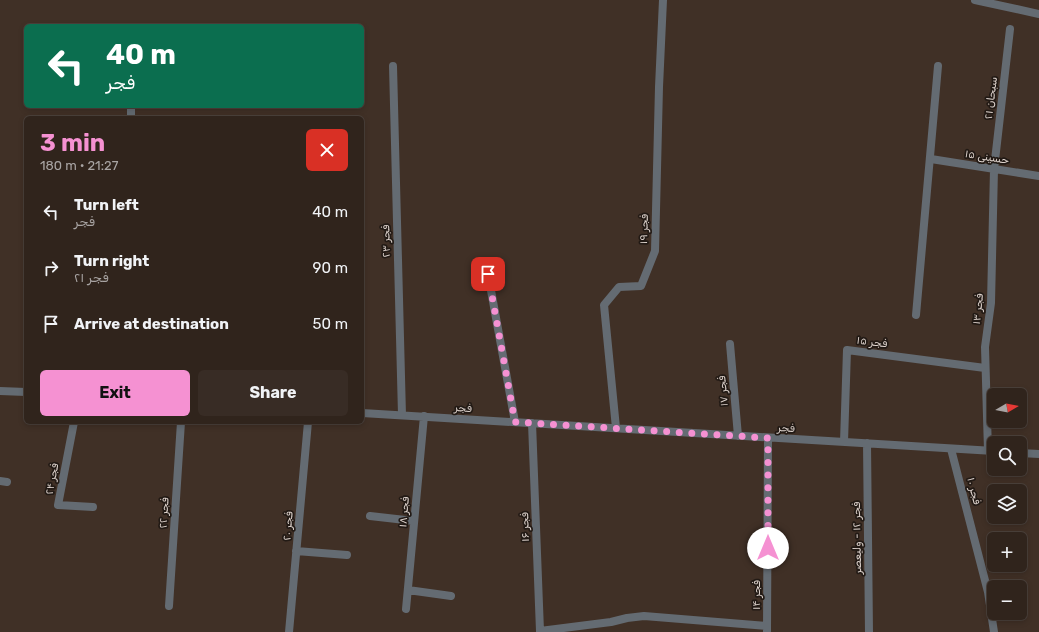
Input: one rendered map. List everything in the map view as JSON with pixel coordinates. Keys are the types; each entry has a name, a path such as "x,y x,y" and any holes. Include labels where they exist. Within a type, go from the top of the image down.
{"street":[{"name":"فجر ۱۹","path":"616,428 604,305 619,287 641,286 654,251 663,0"},
{"path":"975,0 1039,14"},
{"name":"سبحان ۲۱","path":"994,169 1010,29"},
{"name":"فجر ۲۳","path":"393,66 402,415"},
{"path":"916,315 931,159 938,66"},
{"name":"حسینی ۱۵","path":"931,159 1039,176"},
{"name":"فجر ۱۳","path":"990,436 985,347 991,303 994,169"},
{"path":"488,274 515,422"},
{"name":"فجر ۱۷","path":"730,344 738,436"},
{"name":"فجر ۱۵","path":"844,442 847,350 985,368"},
{"path":"0,391 24,392"},
{"name":"فجر","path":"364,413 987,451"},
{"name":"فجر ۱۸","path":"406,609 424,416"},
{"name":"فجر ۱۶","path":"532,423 540,631 611,622 644,616 767,629"},
{"name":"فجر ۲۴","path":"74,424 58,505 93,507"},
{"name":"فجر ۲۲","path":"169,606 181,424"},
{"name":"فجر ۲۰","path":"289,632 308,424"},
{"name":"فجر ۱۴","path":"767,629 768,438"},
{"name":"فجر ۱۲ - ولیعصر","path":"867,443 869,632"},
{"name":"فجر ۱۰","path":"951,449 988,592 994,632"},
{"path":"1027,453 1039,454"},
{"path":"370,516 414,520"},
{"path":"296,551 347,555"},
{"path":"408,590 452,596"}],"route":[{"path":"488,274 515,422 768,438 768,548"}]}
